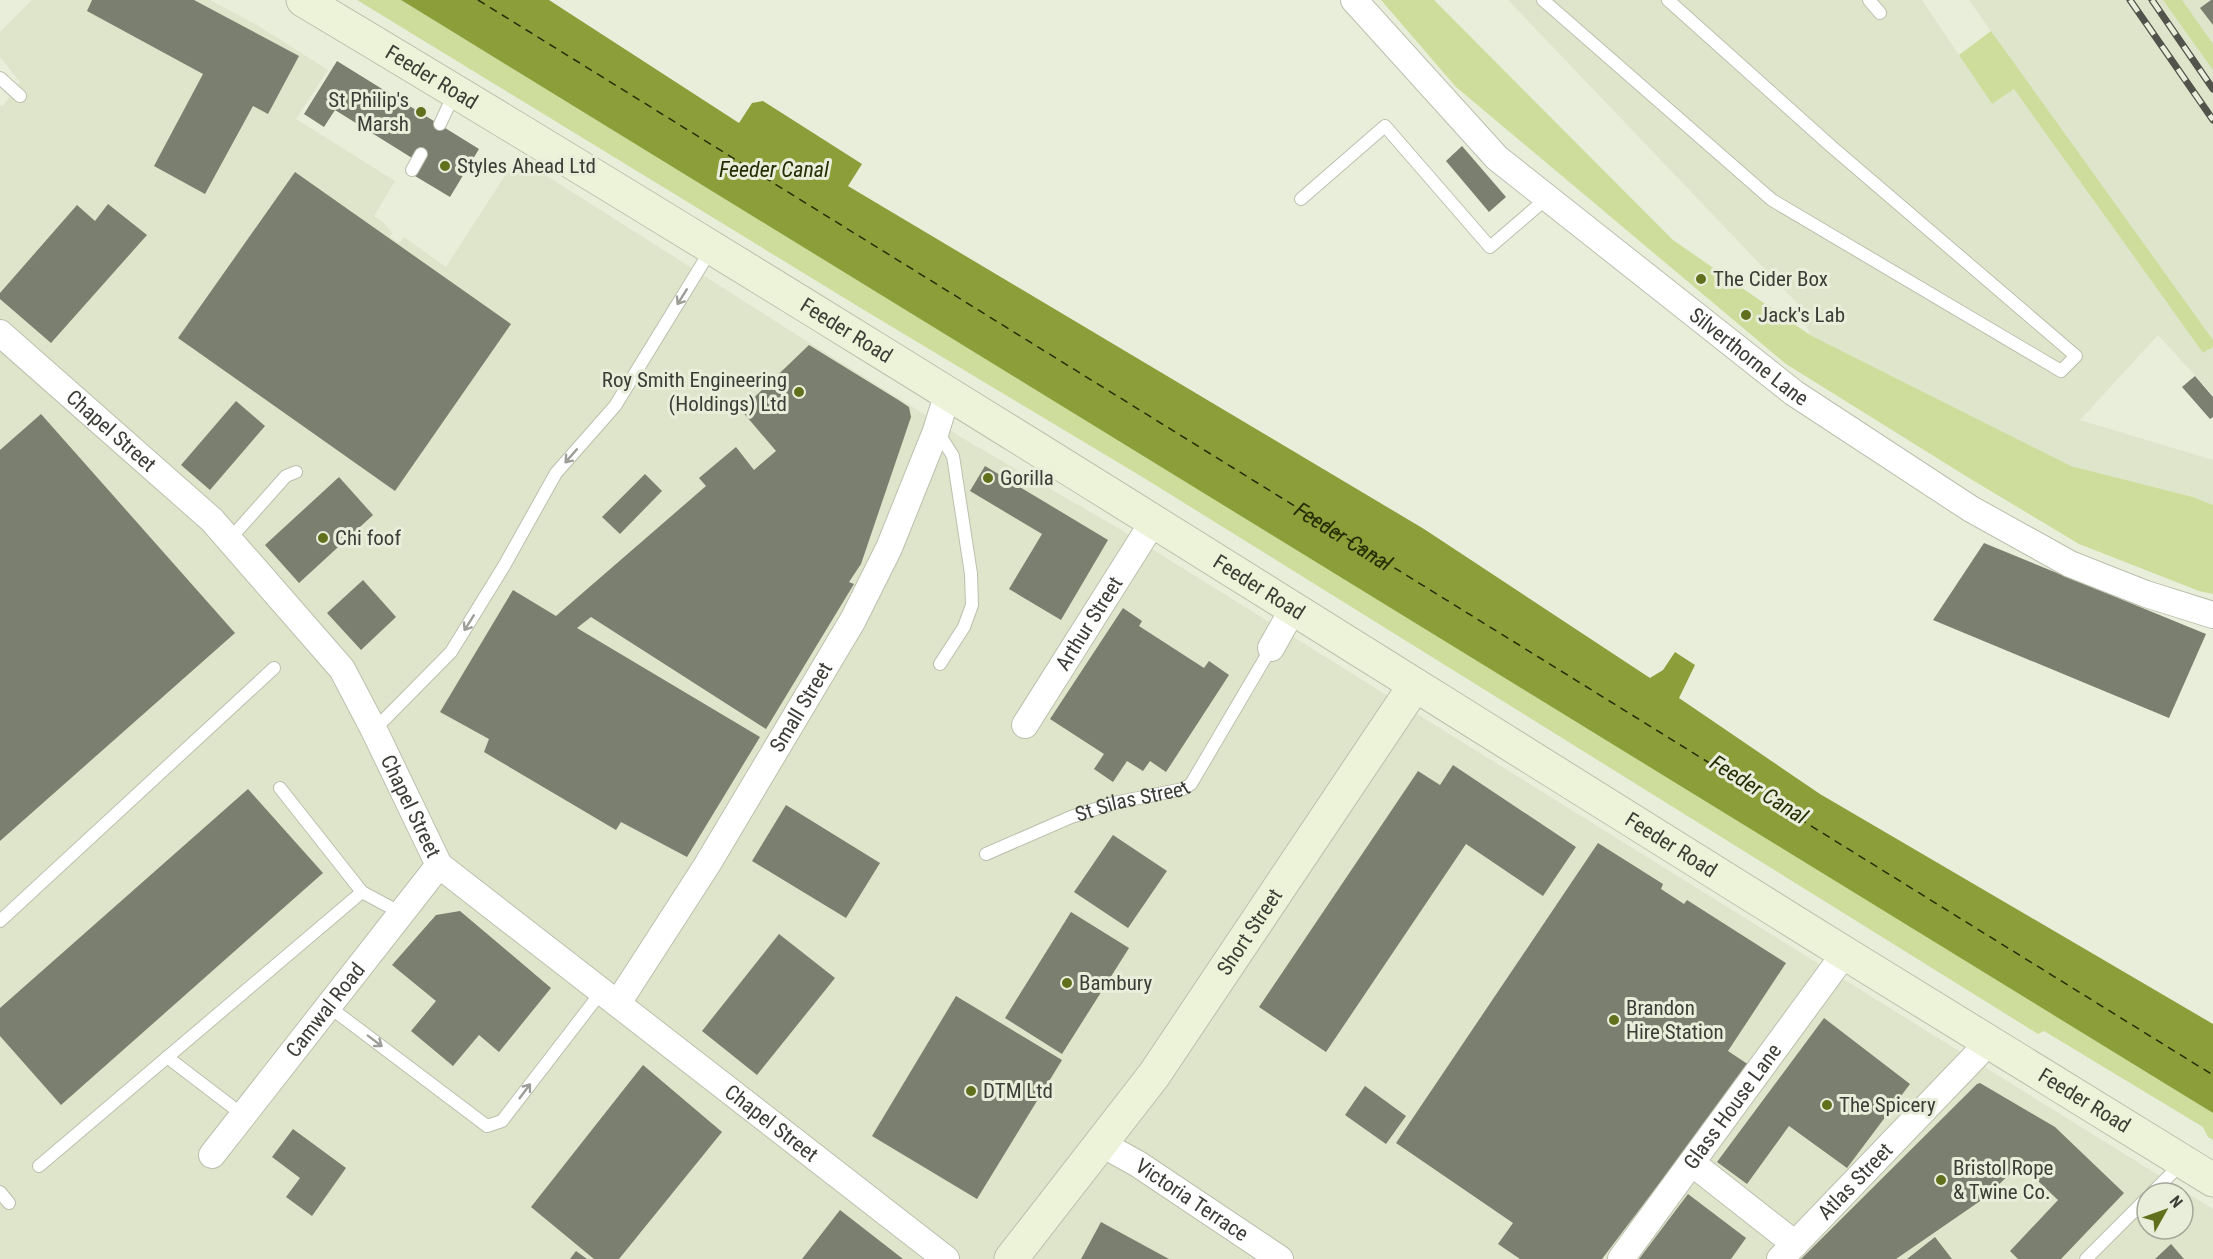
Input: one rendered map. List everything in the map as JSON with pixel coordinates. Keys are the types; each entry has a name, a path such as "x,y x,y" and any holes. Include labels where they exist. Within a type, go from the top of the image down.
{"street":[{"name":"Feeder Road","path":"303,0 948,392 1153,522 2213,1180"},
{"name":"Silverthorne Lane","path":"1354,0 1497,158 1794,393 1971,509 2070,564 2146,594 2213,615"},
{"name":"Chapel Street","path":"0,333 212,520 342,669 439,865 946,1259"},
{"name":"Small Street","path":"610,997 707,865 853,620 889,548 936,431 948,392"},
{"name":"Arthur Street","path":"1025,724 1153,522"},
{"name":"St Silas Street","path":"1271,648 1293,609"},
{"name":"Short Street","path":"1011,1259 1154,1075 1415,685"},
{"name":"Camwal Road","path":"212,1155 439,865"},
{"name":"Glass House Lane","path":"1621,1259 1845,953"},
{"name":"Atlas Street","path":"1692,1164 1787,1251 1990,1041"},
{"name":"Victoria Terrace","path":"1102,1144 1138,1164 1280,1259"}],"lane":[{"path":"1543,0 1772,200 2061,371 2076,356 1832,147 1668,0"},
{"path":"1869,0 1880,13"},
{"path":"0,78 20,96"},
{"path":"440,124 456,91"},
{"path":"1301,199 1385,126 1490,247 1547,198"},
{"path":"412,170 421,154"},
{"path":"374,730 451,652 504,566 556,473 615,406 712,247"},
{"path":"936,431 953,456 970,574 972,605 964,627 940,664"},
{"path":"229,540 286,476 296,472"},
{"name":"St Silas Street","path":"986,854 1114,802 1183,789 1191,784 1271,648"},
{"path":"0,921 274,668"},
{"path":"280,788 362,892 402,913"},
{"path":"39,1166 362,892"},
{"path":"328,1006 488,1126 502,1121 610,997"},
{"path":"167,1057 243,1115"},
{"path":"2164,1181 2183,1161"},
{"path":"0,1192 9,1203"},
{"path":"2086,1259 2135,1210"}],"shaded area":[{"path":"32,0 210,0 257,25 328,70 296,119 395,181 374,216 392,233 390,237 399,243 404,237 446,267 517,157 964,439 1118,528 2168,1181 2135,1181 2135,1241 2195,1241 2195,1198 2213,1209 2213,1259 0,1259 0,105 3,106 20,82 0,57 0,32"},
{"path":"357,0 401,0 2087,1034 2213,1113 2213,1140 2208,1137 2203,1127 2044,1031 2038,1034 1144,478"},
{"path":"1381,0 1434,0 1673,240 1810,335 2071,466 2193,497 2213,505 2213,594 2199,591 2079,544 1786,364 1456,87"},
{"path":"1508,0 1922,0 1992,104 2014,89 2203,353 2213,347 2213,395 2158,335 2080,420 2213,460 2213,505 2193,497 2071,466 1810,335 1799,305"},
{"path":"1969,0 2213,0 2213,340 2114,205"},
{"path":"2163,0 2182,0 2213,44 2213,70"},
{"path":"1991,31 2213,340 2213,347 2203,353 2014,89 1992,104 1959,55"}],"water":[{"name":"Feeder Canal","path":"401,0 549,0 739,123 752,103 763,101 862,164 848,186 1424,529 1650,678 1663,670 1675,652 1695,665 1679,698 1820,794 2213,1024 2213,1113"}],"building":[{"path":"92,0 194,0 299,56 268,114 253,106 205,194 154,166 203,74 87,11"},
{"path":"2213,0 2213,25 2200,8"},
{"path":"337,61 479,149 450,197 415,176 426,157 416,151 412,158 335,110 324,127 304,114"},
{"path":"1462,146 1506,197 1489,212 1446,161"},
{"path":"295,172 511,324 395,491 178,338"},
{"path":"108,204 147,235 51,343 0,299 0,293 77,205 95,221"},
{"path":"809,345 909,407 911,417 861,564 849,582 854,584 766,729 591,617 577,628 760,737 687,857 621,822 616,830 484,752 489,739 440,712 513,590 556,616 706,486 699,478 736,447 754,470 776,451 741,410"},
{"path":"2195,376 2213,397 2213,417 2210,419 2182,387"},
{"path":"236,401 265,426 210,490 181,465"},
{"path":"41,414 235,633 0,841 0,450"},
{"path":"985,466 1108,540 1061,620 1009,589 1042,534 970,491"},
{"path":"645,474 662,491 620,534 602,517"},
{"path":"339,477 373,515 299,583 265,545"},
{"path":"1984,543 2206,634 2169,718 1933,620"},
{"path":"363,580 396,617 361,650 327,613"},
{"path":"1123,608 1142,621 1139,626 1204,668 1209,661 1229,675 1166,772 1150,761 1143,771 1127,761 1113,782 1094,769 1104,754 1050,719"},
{"path":"1453,765 1576,847 1543,896 1466,844 1326,1052 1259,1007 1418,771 1440,785"},
{"path":"248,789 323,873 61,1105 0,1036 0,1008"},
{"path":"786,805 880,863 846,918 752,861"},
{"path":"1113,835 1167,871 1128,928 1074,892"},
{"name":"Brandon Hire Station","path":"1598,843 1663,884 1661,889 1684,904 1687,900 1786,963 1728,1051 1749,1065 1602,1259 1520,1259 1498,1244 1513,1223 1396,1143"},
{"path":"460,911 551,988 499,1052 479,1035 453,1066 411,1031 436,1001 392,965 436,915"},
{"name":"Bambury","path":"1071,912 1129,948 1062,1054 1005,1018"},
{"path":"779,934 835,978 757,1075 702,1031"},
{"name":"DTM Ltd","path":"956,996 1062,1060 977,1199 872,1136"},
{"name":"The Spicery","path":"1824,1018 1910,1084 1847,1168 1789,1126 1747,1184 1717,1162"},
{"path":"643,1065 722,1132 619,1259 594,1259 531,1207"},
{"name":"Bristol Rope & Twine Co.","path":"1980,1083 2055,1127 2124,1193 2061,1259 2018,1259 2010,1251 2058,1200 2020,1164 1986,1197 1896,1259 1801,1259 1977,1084"},
{"path":"1365,1086 1406,1116 1386,1144 1345,1115"},
{"path":"293,1129 346,1168 312,1216 286,1197 300,1178 272,1157"},
{"path":"1688,1194 1746,1238 1731,1259 1639,1259"},
{"path":"840,1210 903,1259 802,1259"},
{"path":"1101,1222 1169,1259 1081,1259"},
{"path":"1935,1237 1952,1259 1907,1259"},
{"path":"2171,1244 2184,1259 2155,1259"},
{"path":"576,1251 587,1259 570,1259"}],"ferry route":[{"path":"478,0 2213,1075"}],"railway":[{"path":"2130,0 2213,120"},
{"path":"2152,0 2213,89"}],"place":[{"name":"St Philip's Marsh","path":"421,112"},
{"name":"Styles Ahead Ltd","path":"445,166"},
{"name":"The Cider Box","path":"1701,279"},
{"name":"Jack's Lab","path":"1746,315"},
{"name":"Roy Smith Engineering (Holdings) Ltd","path":"799,392"},
{"name":"Gorilla","path":"988,478"},
{"name":"Chi foof","path":"323,538"},
{"name":"Bambury","path":"1067,983"},
{"name":"Brandon Hire Station","path":"1614,1020"},
{"name":"DTM Ltd","path":"971,1091"},
{"name":"The Spicery","path":"1827,1105"},
{"name":"Bristol Rope & Twine Co.","path":"1941,1180"}]}
